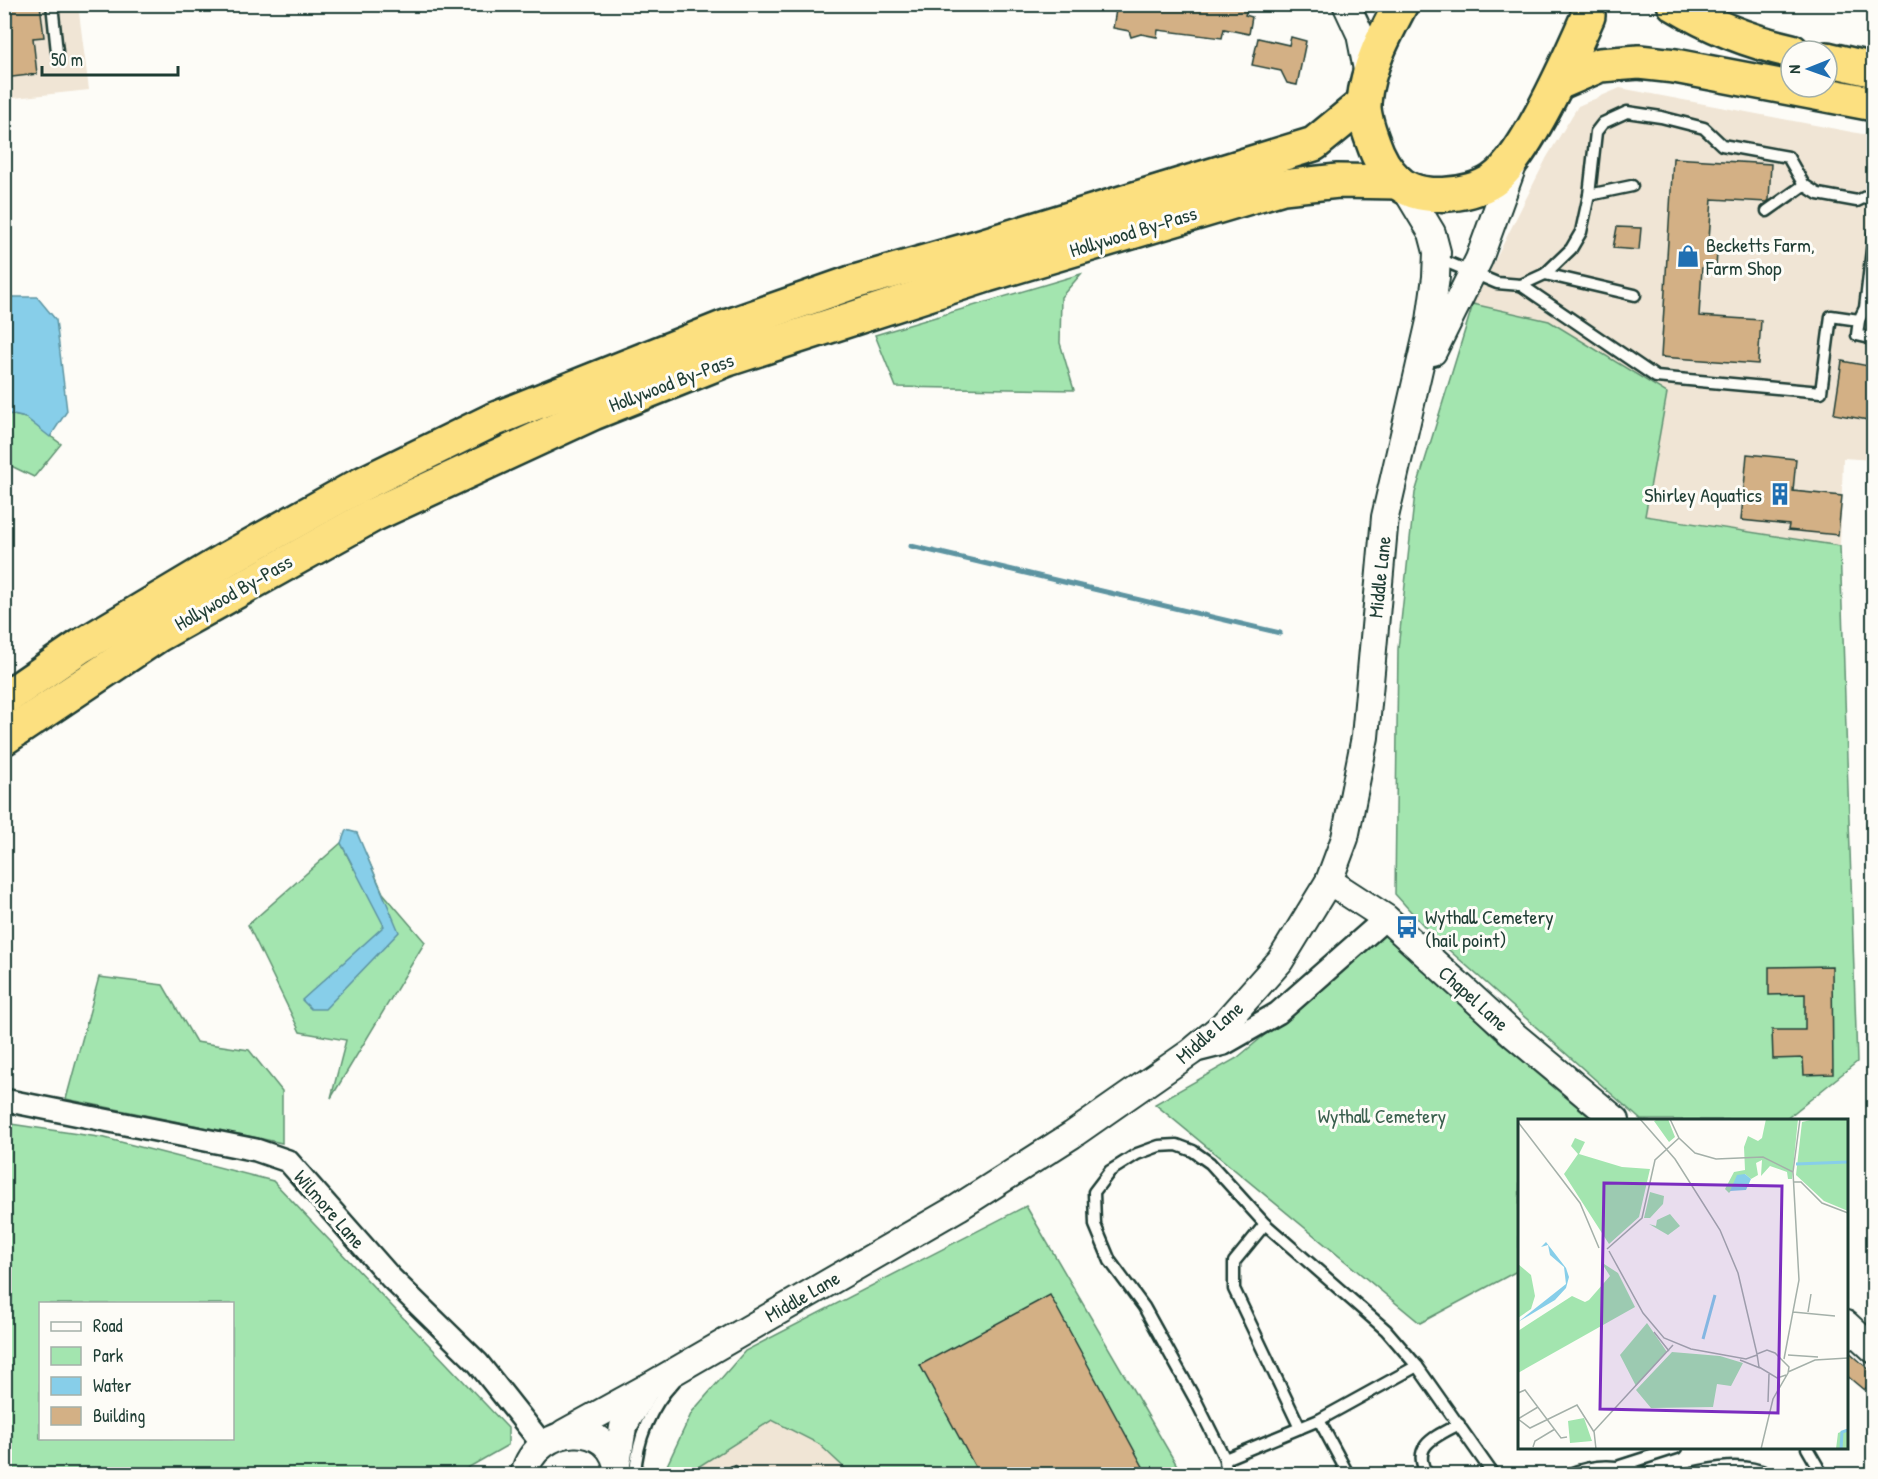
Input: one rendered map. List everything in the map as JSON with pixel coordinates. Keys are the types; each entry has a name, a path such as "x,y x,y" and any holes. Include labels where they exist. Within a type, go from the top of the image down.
{"highway":[{"path":"1400,184 1378,155 1369,132 1367,93 1384,36 1401,4"},
{"name":"Hollywood By-Pass","path":"4,738 158,635 373,515 593,413 717,363 987,275 1283,187 1338,181 1400,184 1423,192 1452,196 1469,192 1492,181 1507,168 1558,83 1588,16 1588,4"},
{"path":"1674,4 1699,20 1779,48"},
{"path":"1558,83 1600,65 1639,62 1674,66 1871,106"},
{"path":"1839,62 1874,70"},
{"name":"Hollywood By-Pass","path":"4,699 81,646 227,559 360,485 493,420 723,328 851,283 981,246 1314,144 1367,93"}],"street":[{"path":"1346,4 1360,34 1367,93"},
{"name":"Middle Lane","path":"1408,417 1430,360 1479,259 1520,147"},
{"name":"Middle Lane","path":"524,1474 527,1462 553,1439 646,1388 958,1207 1072,1135 1191,1052 1222,1026 1280,962 1329,881 1345,838 1365,737 1385,517 1430,321 1437,258 1432,233 1400,184"},
{"name":"Chapel Lane","path":"1329,881 1386,918 1514,1035 1615,1119"},
{"path":"1191,1052 1224,1044 1278,1013 1386,918"},
{"name":"Wilmore Lane","path":"4,1100 256,1150 288,1161 391,1278 553,1439"},
{"path":"1848,1326 1874,1350"},
{"name":"Middle Lane","path":"623,1471 623,1427 646,1388"},
{"path":"553,1439 591,1434 607,1446 623,1471"}],"lane":[{"path":"52,4 57,52"},
{"path":"1437,258 1497,283 1521,285 1545,274 1571,249 1581,232 1589,195 1596,132 1603,123 1628,112 1661,117 1704,128 1722,145 1788,157 1804,185 1818,194 1857,201 1874,193"},
{"path":"1767,211 1804,185"},
{"path":"1589,195 1632,186"},
{"path":"1874,233 1865,308 1859,320 1857,335 1874,339"},
{"path":"1545,274 1635,296"},
{"path":"1521,285 1656,377 1821,392 1831,316 1859,320"},
{"path":"1226,1474 1225,1459 1144,1307 1110,1261 1095,1225 1094,1192 1110,1171 1137,1154 1159,1146 1177,1144 1193,1151 1210,1163 1265,1224 1386,1330 1417,1366 1493,1474"},
{"path":"1265,1224 1234,1262 1234,1289 1300,1428"},
{"path":"623,1471 640,1440 658,1398 697,1358"},
{"path":"1225,1459 1319,1420 1417,1366"},
{"path":"1319,1420 1348,1474"},
{"path":"1427,1474 1421,1463 1421,1452 1426,1444 1459,1424"},
{"path":"1570,1474 1619,1466 1673,1449"},
{"path":"1808,1449 1822,1474"},
{"path":"1619,1466 1646,1474"},
{"path":"1688,1474 1712,1468 1758,1470 1768,1474"}],"shaded area":[{"path":"5,5 78,5 89,90 5,99"},
{"path":"1620,88 1873,136 1873,460 1843,458 1840,546 1645,516 1473,304 1547,157 1578,106"},
{"path":"772,1420 819,1444 851,1474 687,1474"}],"green space":[{"path":"1081,274 1061,297 1060,343 1074,390 896,387 875,335"},
{"path":"1473,304 1549,321 1667,393 1645,516 1840,546 1857,1062 1786,1119 1640,1119 1433,936 1395,894 1398,649 1415,493"},
{"path":"4,413 26,418 61,444 34,477 5,463"},
{"path":"341,843 354,869 367,857 383,893 425,942 331,1098 346,1040 300,1032 248,925"},
{"name":"Wythall Cemetery","path":"1389,931 1495,1038 1592,1119 1518,1119 1518,1271 1420,1323 1155,1104 1237,1058"},
{"path":"99,977 163,985 196,1042 249,1050 282,1091 282,1143 66,1099"},
{"path":"4,1123 105,1138 273,1181 508,1428 508,1445 457,1474 5,1474"},
{"path":"1026,1206 1182,1474 851,1474 819,1444 772,1420 687,1474 663,1474 692,1412 745,1351"}],"water":[{"path":"4,297 37,297 56,320 67,411 50,437 26,418 5,413"},
{"path":"346,830 357,833 399,932 325,1009 311,1009 302,1000 384,926 341,843"}],"building":[{"path":"4,4 40,4 44,37 33,38 37,74 4,78"},
{"path":"1117,4 1218,4 1247,10 1245,15 1252,17 1249,34 1224,29 1222,38 1158,30 1157,37 1141,34 1131,37 1129,31 1113,28"},
{"path":"1291,37 1306,41 1297,85 1287,83 1281,71 1252,65 1258,38 1289,45"},
{"path":"1673,158 1771,164 1767,202 1712,199 1708,252 1717,252 1716,268 1702,268 1699,316 1761,320 1758,364 1661,357"},
{"path":"1617,227 1641,228 1639,250 1613,248"},
{"path":"1842,361 1874,367 1874,421 1834,414"},
{"name":"Shirley Aquatics","path":"1747,454 1796,459 1793,491 1842,496 1838,535 1788,530 1789,525 1741,520"},
{"path":"1832,966 1833,1074 1804,1075 1803,1058 1773,1059 1772,1030 1805,1030 1805,994 1769,995 1769,967"},
{"path":"1050,1295 1147,1474 979,1474 920,1365"},
{"path":"1848,1351 1874,1374 1874,1380 1864,1390 1848,1377"}],"waterway":[{"path":"911,546 1280,633"}],"place":[{"name":"Becketts Farm, Farm Shop","path":"1688,256"},
{"name":"Shirley Aquatics","path":"1780,494"},
{"name":"Wythall Cemetery (hail point)","path":"1407,927"}]}
